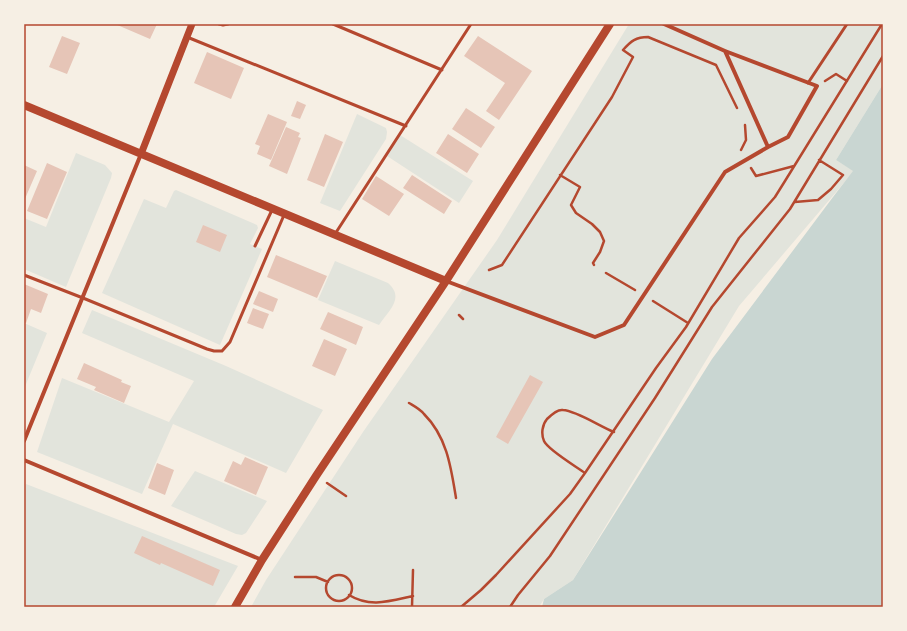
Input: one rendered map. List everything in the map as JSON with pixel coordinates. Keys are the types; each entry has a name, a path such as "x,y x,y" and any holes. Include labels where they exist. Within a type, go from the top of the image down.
{"main road":[{"path":"235,607 262,560 316,476 446,281 610,24"},
{"path":"24,105 446,281"}],"street":[{"path":"24,441 83,298 192,24"},
{"path":"446,281 595,337 624,325 725,172 788,137 817,86 725,52 664,24"},
{"path":"725,52 768,148"},
{"path":"24,460 262,560"}],"lane":[{"path":"219,24 228,24"},
{"path":"334,24 442,70"},
{"path":"335,234 471,24"},
{"path":"808,83 847,24"},
{"path":"187,37 406,126"},
{"path":"255,246 273,209"},
{"path":"24,275 207,349 222,351 230,342 284,214"}],"path":[{"path":"461,607 496,575 570,494 688,323 739,238 775,196 795,166 882,24"},
{"path":"489,270 502,264 612,97 633,57 623,50 632,40 648,36 716,65 739,112"},
{"path":"510,607 550,556 655,398 712,307 790,210 883,56"},
{"path":"817,86 836,74 847,81"},
{"path":"740,150 746,140 746,126 742,119"},
{"path":"794,202 818,200 831,189 843,175 820,160"},
{"path":"751,168 756,176 795,166"},
{"path":"560,175 580,187 571,205 576,213 592,224 600,232 604,241 600,252 593,263 594,265"},
{"path":"606,273 637,291"},
{"path":"656,303 688,323"},
{"path":"459,315 463,319"},
{"path":"409,403 424,413 438,433 448,455 456,498"},
{"path":"585,473 544,442 542,431 546,419 562,409 614,432"},
{"path":"316,476 346,496"},
{"path":"412,607 413,570"},
{"path":"337,575 345,577 350,583 351,591 349,595 343,600 330,597 326,590 330,578 337,575"},
{"path":"295,577 316,577 328,582"},
{"path":"349,595 357,600 369,602 387,602 413,596"}],"shaded area":[{"path":"629,24 883,24 883,84 836,160 854,171 739,306 573,580 544,599 539,607 251,607 266,580 363,432 497,240"},
{"path":"883,84 883,607 542,607 544,599 573,580 712,359 853,171 836,160"},
{"path":"357,114 386,128 386,139 340,211 320,203"},
{"path":"400,135 473,181 459,203 387,156"},
{"path":"76,153 105,165 112,173 66,287 24,269 24,218 46,227"},
{"path":"176,190 257,225 258,228 250,244 262,249 220,345 102,293 144,199 166,208 174,191"},
{"path":"335,261 388,283 393,288 395,294 394,304 379,325 318,300"},
{"path":"92,310 226,366 323,410 286,473 173,424 142,494 37,452 62,378 169,422 194,381 82,333"},
{"path":"24,323 47,333 24,389"},
{"path":"195,471 267,501 246,533 242,535 236,534 171,506"},
{"path":"26,484 238,566 214,607 24,607 24,488"}],"building":[{"path":"115,24 157,24 150,39"},
{"path":"62,36 80,43 67,74 49,67"},
{"path":"478,36 532,71 499,120 486,111 505,83 464,56"},
{"path":"207,52 244,68 231,99 194,83"},
{"path":"297,101 306,105 300,119 291,116"},
{"path":"466,108 495,127 481,148 452,129"},
{"path":"268,114 287,122 271,160 257,154 260,146 255,144"},
{"path":"286,127 300,133 298,137 301,138 287,174 269,166"},
{"path":"325,134 343,142 324,187 307,180"},
{"path":"448,134 479,154 467,173 436,153"},
{"path":"47,163 67,172 47,219 27,211"},
{"path":"24,165 37,171 24,201"},
{"path":"412,175 452,201 444,214 403,188"},
{"path":"376,176 404,194 389,216 362,199"},
{"path":"203,225 227,235 220,252 196,242"},
{"path":"276,255 327,276 317,298 267,277"},
{"path":"24,284 48,294 41,313 31,309 26,323 24,322"},
{"path":"259,291 278,299 273,312 253,304"},
{"path":"253,308 269,314 263,329 247,323"},
{"path":"328,312 363,327 356,345 320,329"},
{"path":"324,339 347,349 335,376 312,366"},
{"path":"84,363 122,380 121,382 131,386 124,403 94,390 96,387 77,379"},
{"path":"530,375 543,382 508,444 496,437"},
{"path":"245,457 268,467 256,495 224,481 233,461 241,465"},
{"path":"157,463 174,470 165,495 148,488"},
{"path":"142,536 220,570 213,586 134,553"}]}
